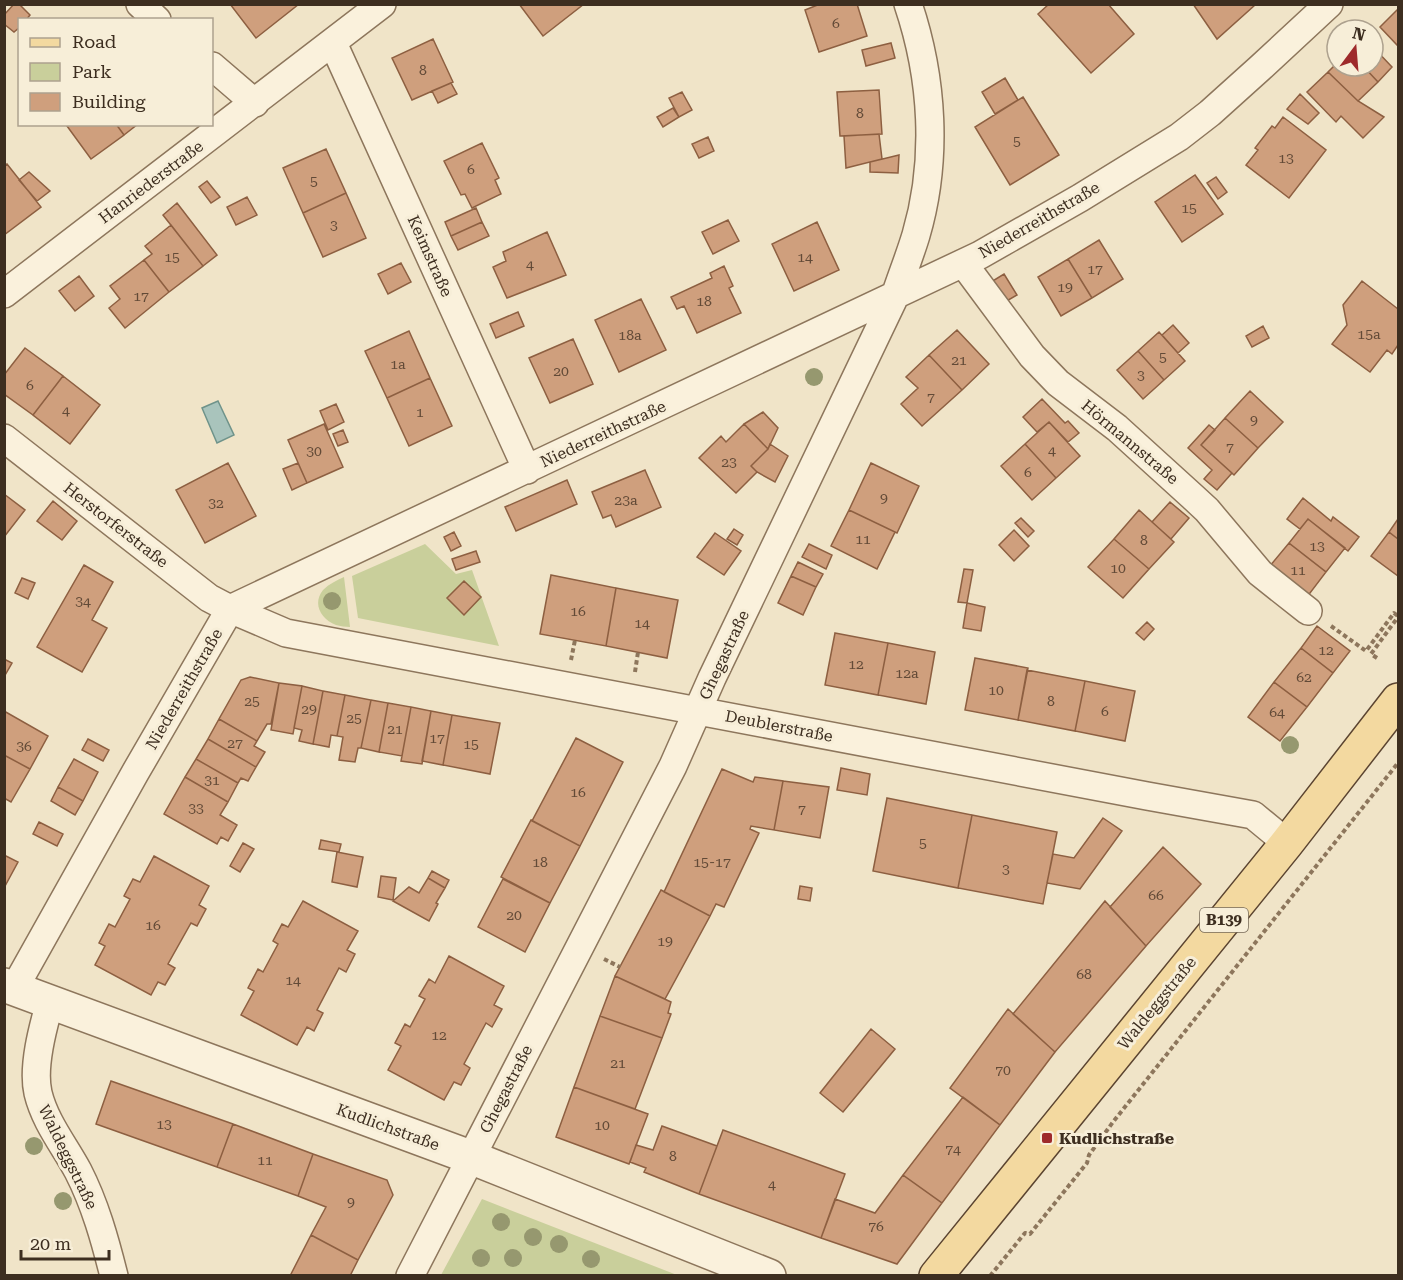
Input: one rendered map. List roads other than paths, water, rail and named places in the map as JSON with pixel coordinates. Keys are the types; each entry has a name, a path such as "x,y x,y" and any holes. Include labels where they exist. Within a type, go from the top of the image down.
{"main road":[{"name":"Waldeggstraße","path":"936,1275 1287,843 1398,700"}],"street":[{"path":"140,4 155,18"},
{"name":"Hanriederstraße","path":"4,294 382,4"},
{"name":"Ghegastraße","path":"410,1275 673,766 717,668 895,296 916,234 927,181 930,136 929,102 924,67 908,4"},
{"name":"Niederreithstraße","path":"9,987 230,609 980,255 1080,198 1179,136 1218,105 1329,4"},
{"name":"Keimstraße","path":"333,43 527,470"},
{"path":"213,67 255,103"},
{"name":"Hörmannstraße","path":"963,263 1032,356 1058,383 1117,428 1193,497 1207,510 1260,573 1308,610"},
{"name":"Herstorferstraße","path":"4,438 209,598 230,609"},
{"name":"Deublerstraße","path":"230,609 286,633 1147,796 1253,814 1287,843"},
{"name":"Kudlichstraße","path":"9,987 470,1157 769,1275"},
{"name":"Waldeggstraße","path":"50,1002 37,1061 37,1092 48,1121 78,1171 92,1200 114,1275"}],"water":[{"path":"218,401 234,435 217,443 202,408"}],"place":[{"name":"Kudlichstraße","path":"1047,1138"}]}
